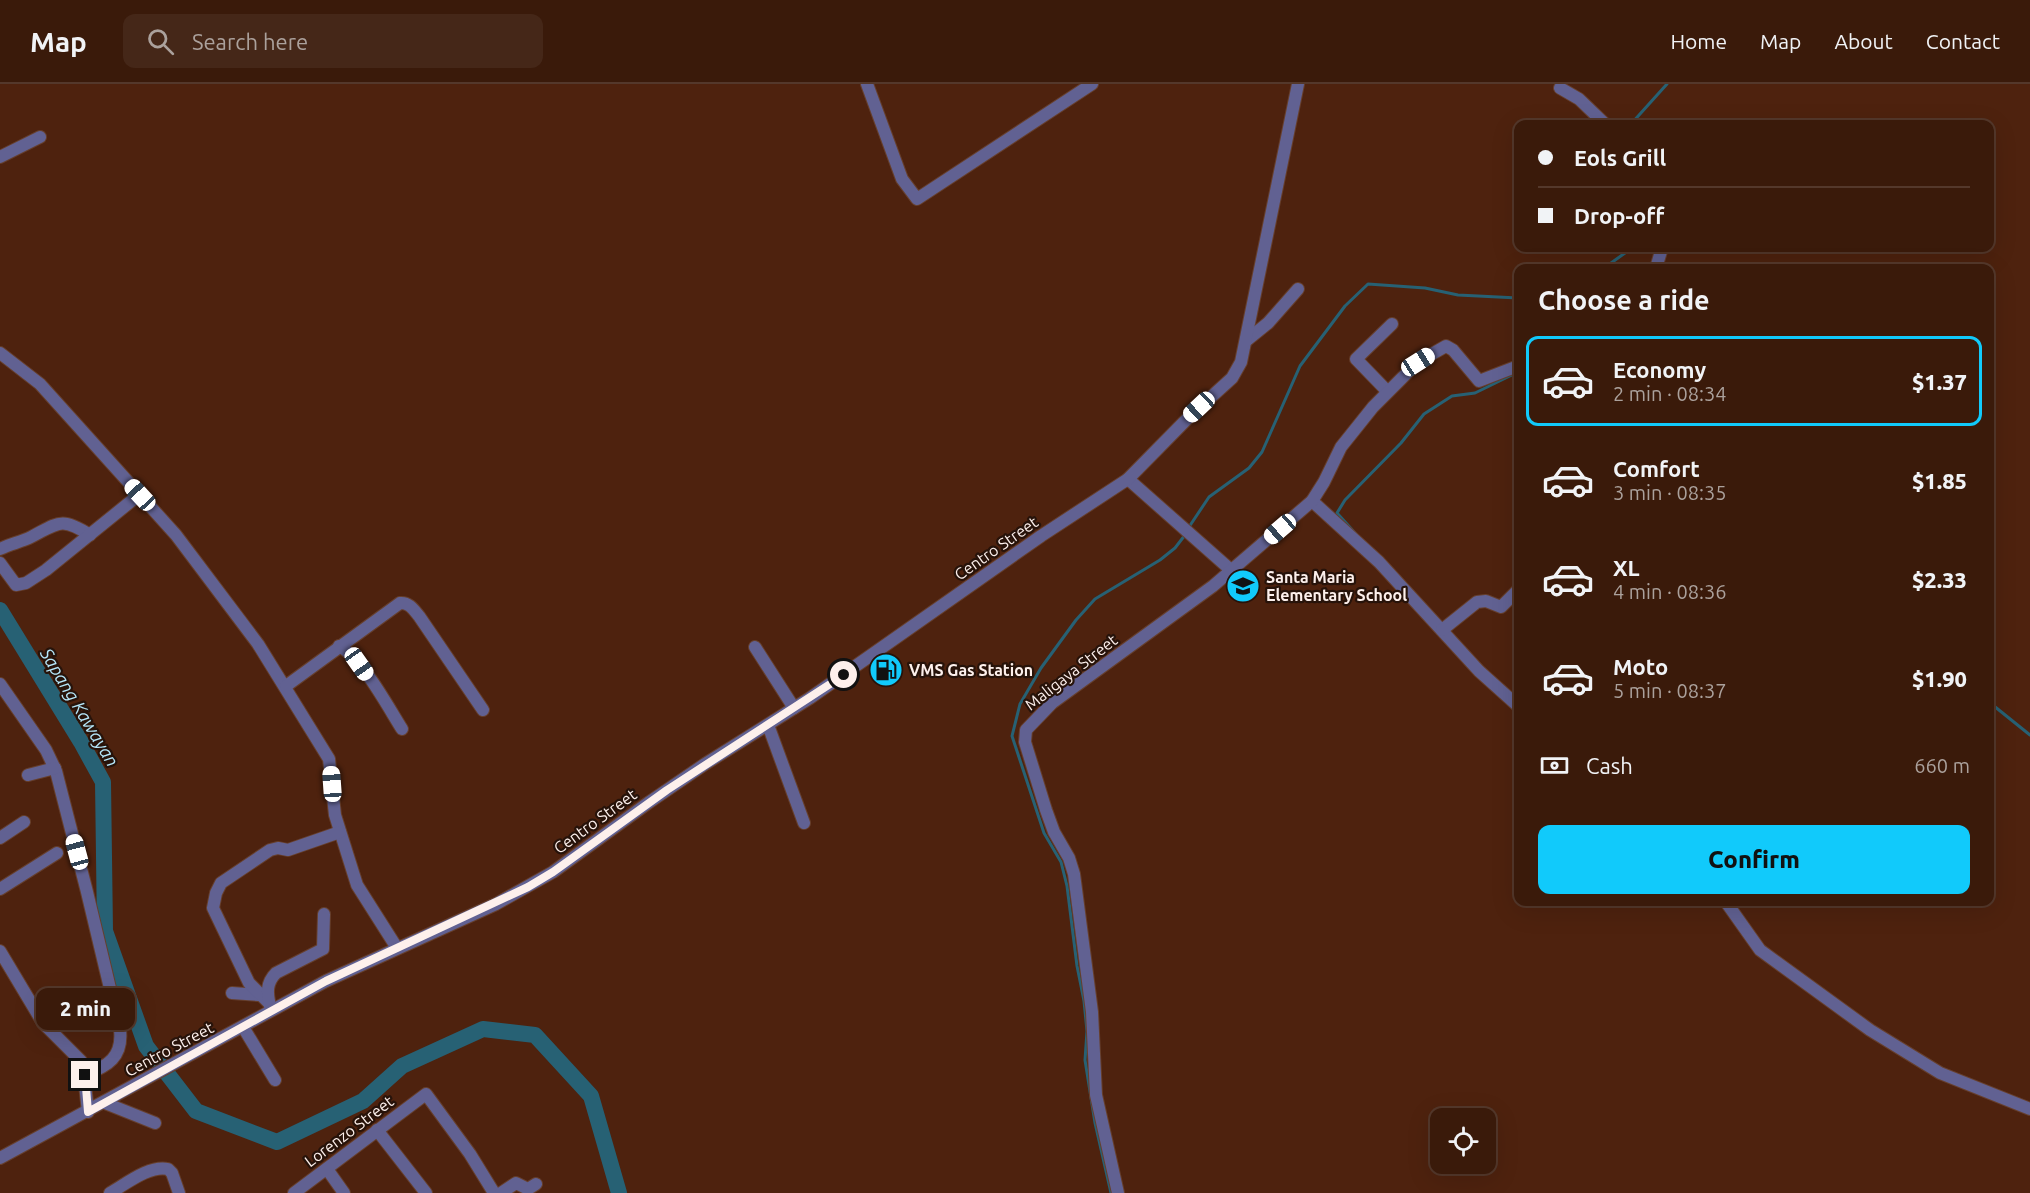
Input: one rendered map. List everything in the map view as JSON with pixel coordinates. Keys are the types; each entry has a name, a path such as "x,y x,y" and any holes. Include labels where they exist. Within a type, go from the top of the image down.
{"street":[{"path":"867,84 902,179 917,199 1092,84"},
{"name":"Centro Street","path":"0,1158 243,1027 266,1003 326,981 502,900 553,872 648,803 794,708 1041,536 1128,480 1178,427 1232,378 1241,362 1298,84"},
{"path":"1560,88 1579,99 1601,120"},
{"path":"0,157 40,137"},
{"path":"1247,340 1268,323 1298,289"},
{"path":"1387,391 1356,359 1392,324"},
{"name":"Maligaya Street","path":"1118,1193 1096,1095 1092,1012 1074,874 1069,858 1051,823 1025,735 1030,724 1052,703 1191,604 1312,501 1346,439 1387,391 1418,362 1446,346 1453,350 1479,381 1514,368"},
{"path":"0,352 40,384 176,535 234,611 286,686 329,759 333,801 357,885 397,948"},
{"path":"1128,480 1232,571"},
{"path":"0,563 11,581 16,585 22,585 46,570 140,495"},
{"path":"1312,501 1378,562 1479,671 1514,702"},
{"path":"0,549 59,523 70,523 90,535"},
{"path":"1442,630 1473,604 1481,600 1501,607 1514,594"},
{"path":"286,686 400,603 406,603 425,625 483,710"},
{"path":"339,646 359,664 402,729"},
{"path":"755,646 794,708"},
{"path":"0,684 46,750 55,768 121,1039 115,1057 106,1066 85,1075"},
{"path":"768,725 804,824"},
{"path":"28,775 55,768"},
{"path":"0,838 24,822"},
{"path":"266,1003 249,983 213,908 221,883 270,850 278,848 288,850 340,832"},
{"path":"0,889 57,853"},
{"path":"1729,906 1760,950 1870,1030 1940,1073 2030,1109"},
{"path":"266,1003 267,988 270,979 276,973 323,949 324,914"},
{"path":"0,951 43,1023 81,1061 85,1075 88,1112"},
{"path":"232,993 266,1003"},
{"path":"243,1027 275,1080"},
{"name":"Lorenzo Street","path":"294,1193 424,1094 429,1096 494,1193"},
{"path":"108,1101 154,1123"},
{"path":"377,1130 426,1193"},
{"path":"110,1193 151,1171 163,1168 172,1173 179,1193"},
{"path":"327,1169 344,1193"},
{"path":"501,1193 516,1184 528,1189 536,1184"}],"waterway":[{"path":"1635,120 1667,84"},
{"path":"1610,264 1626,252"},
{"path":"1189,527 1209,497 1249,468 1262,452 1300,366 1345,306 1368,284 1425,288 1458,295 1514,298"},
{"path":"1356,534 1337,513 1345,500 1401,443 1424,414 1452,396 1475,393 1514,374"},
{"path":"1111,1193 1095,1123 1085,1060 1087,1031 1084,1001 1077,966 1067,886 1061,862 1044,833 1012,736 1020,704 1041,668 1076,620 1095,599 1160,560 1175,548 1185,535"},
{"name":"Sapang Kawayan","path":"0,610 103,782 105,931 146,1046 196,1111 277,1142 363,1101 402,1066 483,1029 535,1035 591,1096 619,1193"},
{"path":"1994,706 2030,735"}],"place":[{"name":"Santa Maria Elementary School","path":"1243,586"},
{"name":"VMS Gas Station","path":"886,670"}],"route":[{"path":"85,1075 88,1112 326,981 496,904 553,872 705,764 844,675"}]}
